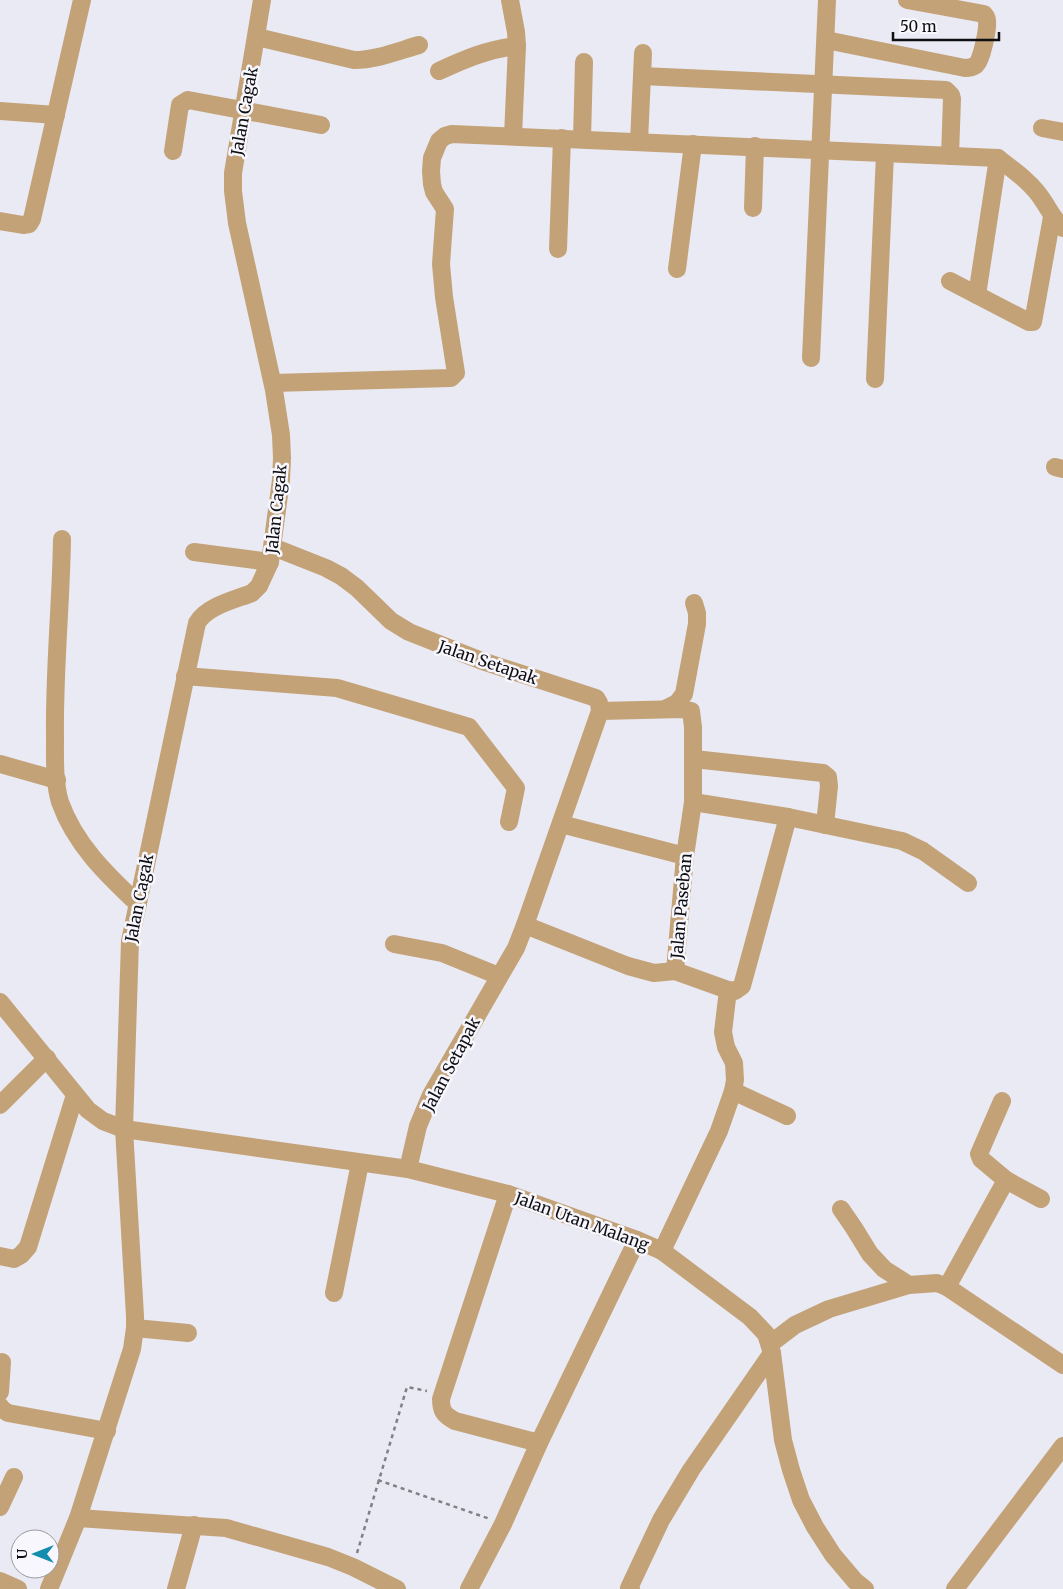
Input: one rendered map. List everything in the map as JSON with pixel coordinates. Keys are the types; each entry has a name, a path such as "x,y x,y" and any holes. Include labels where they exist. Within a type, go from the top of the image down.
{"street":[{"path":"0,221 23,225 31,222 82,0"},
{"name":"Jalan Cagak","path":"49,1589 78,1518 132,1349 135,1328 124,1130 130,941 185,676 197,623 214,608 256,590 264,578 272,554 282,458 280,421 234,208 233,173 262,0"},
{"path":"510,0 517,46 513,136"},
{"path":"812,358 827,0"},
{"path":"826,40 965,68 975,66 978,63 982,55 988,25 984,14 907,0"},
{"path":"257,37 354,60 372,59 419,45"},
{"path":"439,71 475,54 517,46"},
{"path":"639,142 644,53"},
{"path":"582,139 584,62"},
{"path":"642,76 946,90 952,99 950,156"},
{"path":"173,151 180,105 183,101 188,100 321,125"},
{"path":"0,111 56,115"},
{"path":"1042,128 1063,132"},
{"path":"273,382 451,378 456,373 444,297 441,264 444,209 434,192 432,184 432,158 435,148 444,136 452,134 998,158 1035,190 1058,222 1033,322 1029,322 950,281"},
{"path":"558,249 562,138"},
{"path":"677,269 692,144"},
{"path":"753,208 755,146"},
{"path":"875,379 885,154"},
{"path":"977,295 998,158"},
{"path":"62,539 62,584 54,703 57,780 60,800 75,834 101,869 138,904"},
{"path":"194,552 272,554"},
{"name":"Jalan Setapak","path":"272,554 326,568 341,576 357,588 391,621 409,632 482,661 596,698 599,703 600,711 516,948 431,1095 418,1126 408,1169"},
{"path":"665,709 677,703 684,694 697,624 697,613 694,603"},
{"path":"185,676 337,688 469,727 516,788 509,822"},
{"name":"Jalan Paseban","path":"600,711 665,709 691,711 694,727 693,802 685,856 675,971 728,990"},
{"path":"694,759 822,773 828,777 829,786 825,825"},
{"path":"0,764 57,780"},
{"path":"693,802 788,817 902,841 923,851 968,883"},
{"path":"662,1251 719,1131 733,1092 735,1080 734,1063 726,1047 723,1032 728,990 735,991 742,986 788,817"},
{"path":"561,824 685,856"},
{"path":"525,925 628,966 654,973 675,971"},
{"path":"394,944 442,952 500,976"},
{"name":"Jalan Utan Malang","path":"0,1002 88,1110 103,1121 124,1130 408,1169 508,1194 637,1240 662,1251 750,1317 766,1334 771,1348 783,1440 801,1500 833,1555 855,1581 865,1589"},
{"path":"0,1105 47,1058"},
{"path":"733,1092 787,1116"},
{"path":"0,1256 14,1260 28,1248 75,1095"},
{"path":"1002,1101 980,1154 981,1158 1006,1180 1041,1199"},
{"path":"334,1294 360,1162"},
{"path":"947,1287 1006,1180"},
{"path":"508,1194 442,1395 441,1408 446,1416 450,1418 539,1443"},
{"path":"841,1209 870,1254 884,1269 909,1285"},
{"path":"469,1589 503,1524 539,1443 637,1240"},
{"path":"631,1589 629,1588 661,1520 691,1470 771,1348 795,1325 816,1314 909,1285 937,1283 947,1287 1063,1365"},
{"path":"135,1328 188,1333"},
{"path":"0,1392 2,1362"},
{"path":"0,1406 8,1413 107,1431"},
{"path":"955,1589 1063,1446"},
{"path":"0,1507 14,1478"},
{"path":"78,1518 226,1528 328,1557 397,1589"},
{"path":"176,1589 194,1525"},
{"path":"0,1581 18,1589"}],"path":[{"path":"353,1567 406,1387 442,1395"},
{"path":"378,1480 503,1524"}]}
